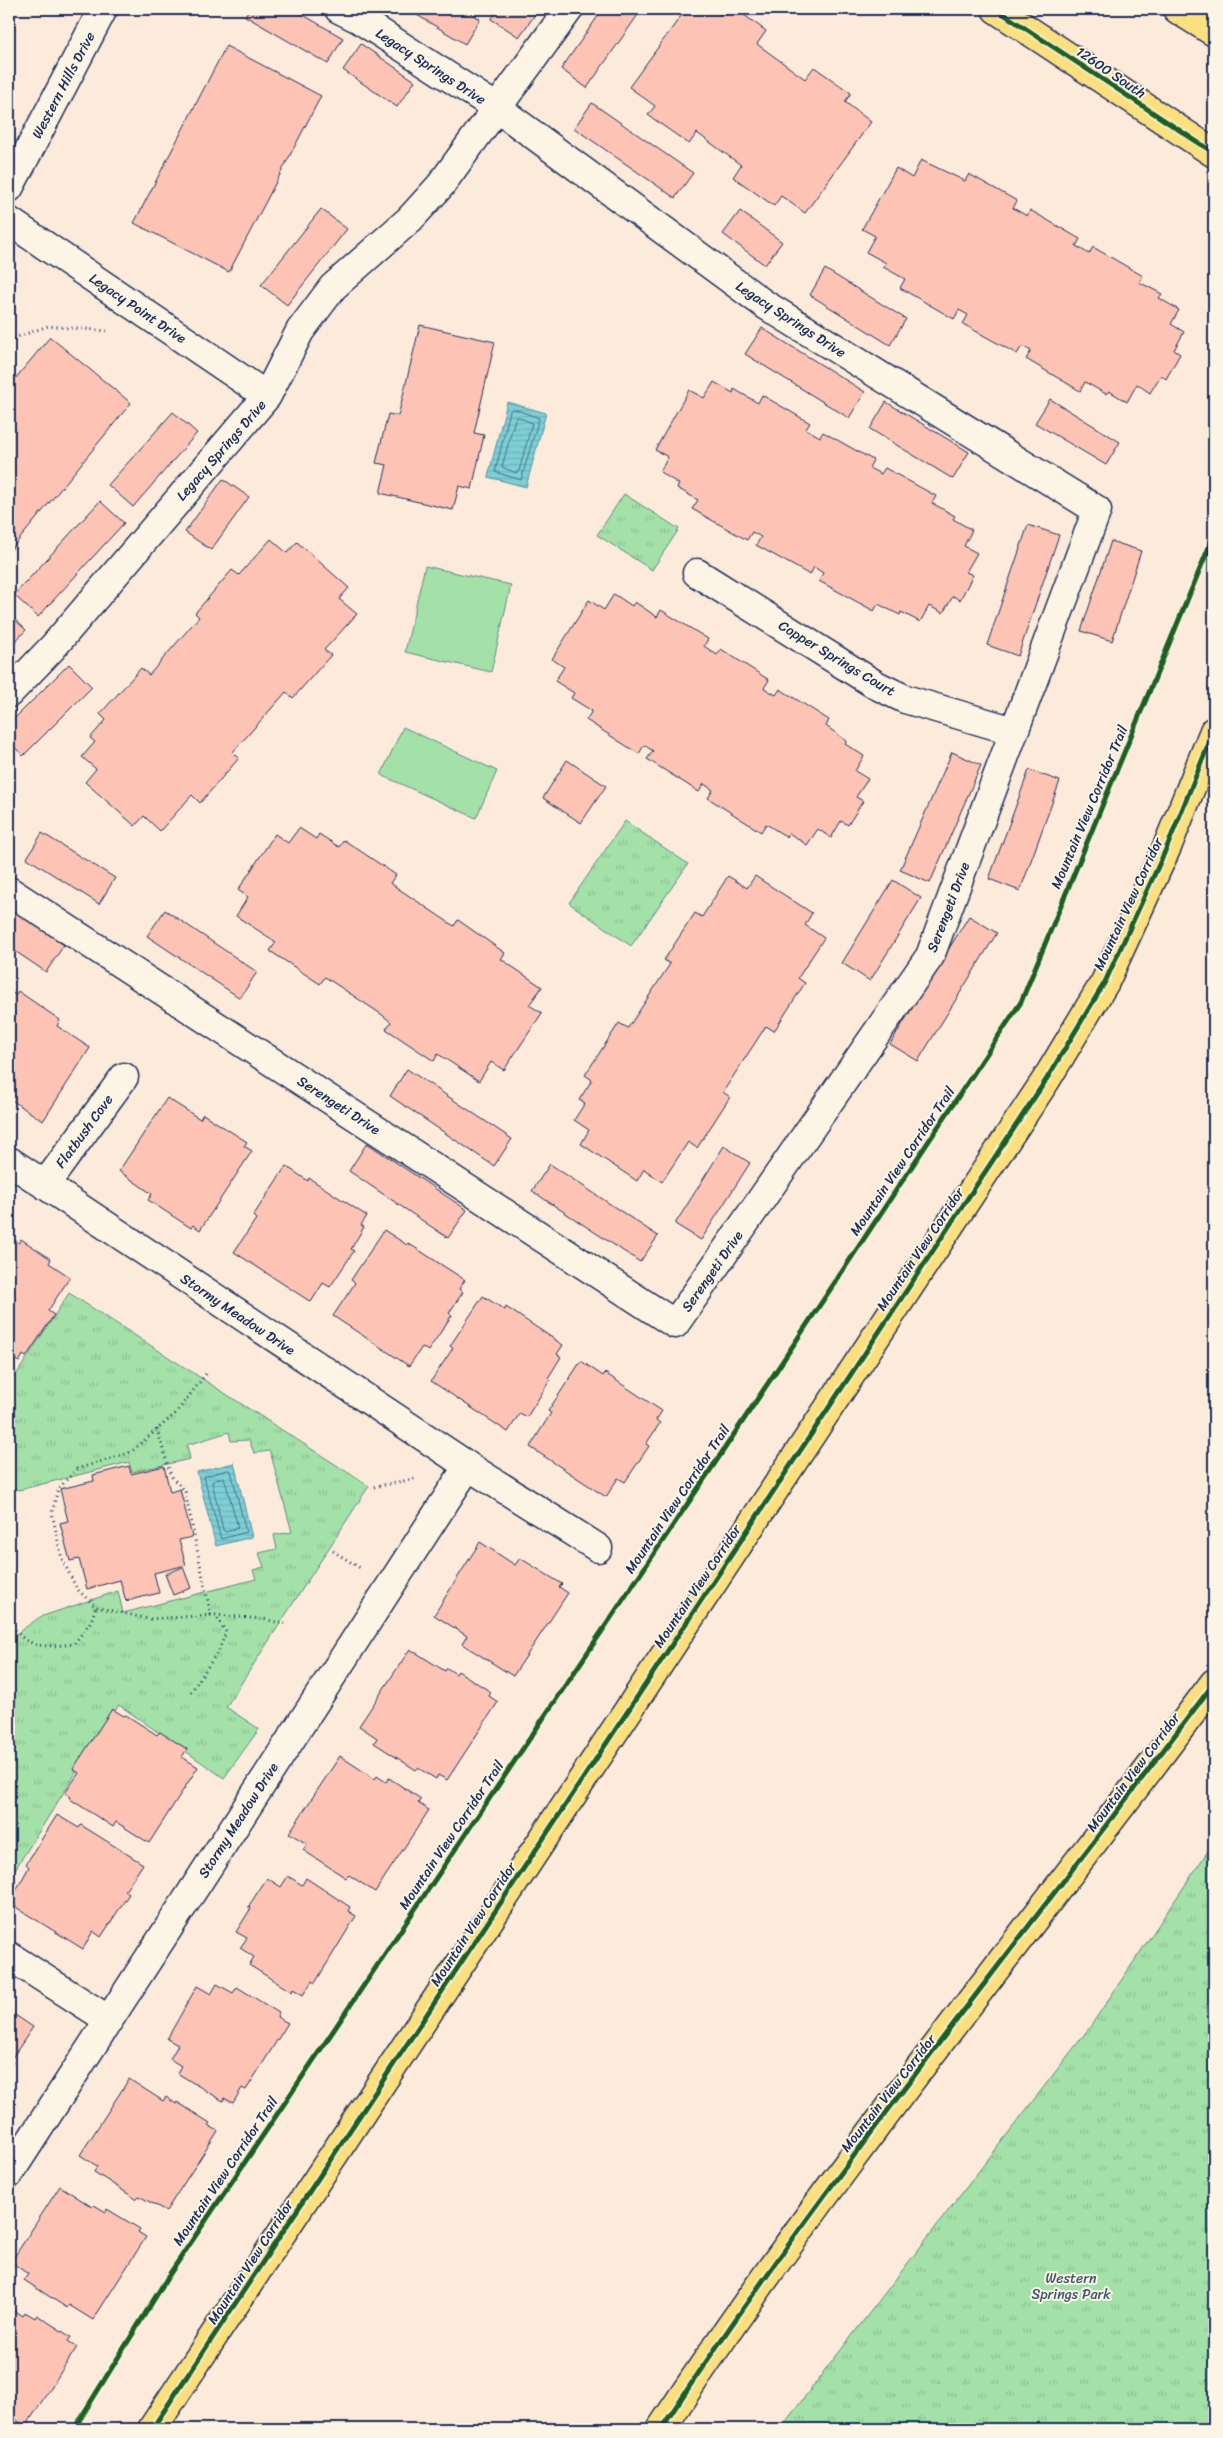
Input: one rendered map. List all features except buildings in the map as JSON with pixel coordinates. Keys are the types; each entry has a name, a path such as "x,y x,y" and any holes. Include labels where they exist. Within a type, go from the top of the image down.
{"main road":[{"name":"12600 South","path":"996,9 1214,154"},
{"path":"1177,9 1214,32"},
{"name":"Mountain View Corridor","path":"152,2429 1046,1080 1105,982 1167,847 1214,731"},
{"name":"Mountain View Corridor","path":"661,2429 714,2348 849,2162 1214,1683"}],"street":[{"name":"Western Hills Drive","path":"9,188 103,9"},
{"name":"Legacy Springs Drive","path":"339,9 497,108 764,304 1098,510"},
{"name":"Legacy Springs Drive","path":"9,693 52,647 267,396 300,331 333,287 410,219 440,186 569,9"},
{"name":"Legacy Point Drive","path":"9,221 267,396"},
{"name":"Serengeti Drive","path":"9,891 675,1324 930,956 1098,510"},
{"name":"Copper Springs Court","path":"697,573 876,684 905,699 1014,731"},
{"name":"Flatbush Cove","path":"45,1185 124,1077"},
{"name":"Stormy Meadow Drive","path":"9,1160 468,1466 598,1548"},
{"name":"Stormy Meadow Drive","path":"9,2174 468,1466"},
{"path":"9,1956 109,2020"}],"path":[{"path":"9,340 48,326 117,332"},
{"path":"206,1374 175,1414 131,1452 77,1469 58,1488 52,1512 62,1559 77,1589 96,1607 149,1619 216,1615 263,1618 285,1624"},
{"path":"157,1429 171,1476 185,1492 211,1616"},
{"path":"374,1487 418,1478"},
{"path":"9,1622 19,1636 42,1647 74,1644 91,1621 96,1607"},
{"path":"192,1692 219,1650 226,1632 216,1615"}],"green space":[{"path":"624,494 679,529 652,570 597,535"},
{"path":"425,566 511,585 491,672 405,652"},
{"path":"403,727 497,771 476,818 381,775"},
{"path":"625,821 688,864 631,946 569,903"},
{"path":"69,1293 369,1486 226,1707 259,1729 224,1778 119,1705 9,1879 9,1639 40,1617 118,1591 123,1613 256,1579 253,1570 264,1567 259,1553 277,1549 274,1535 292,1532 270,1451 254,1453 249,1440 231,1441 229,1432 187,1445 190,1459 132,1472 129,1462 19,1490 9,1487 9,1371 16,1375"},
{"name":"Western Springs Park","path":"1214,1842 1214,2429 780,2429 1090,2027"}],"water":[{"path":"507,402 546,413 526,487 488,477"},
{"path":"234,1463 252,1537 216,1546 197,1472"}],"cycle path":[{"path":"996,9 1214,153"},
{"name":"Mountain View Corridor Trail","path":"74,2429 169,2275 715,1463 1021,1002 1214,535"},
{"path":"152,2429 1046,1080 1105,982 1167,847 1214,731"},
{"path":"661,2429 793,2238 932,2052 1214,1683"}]}
